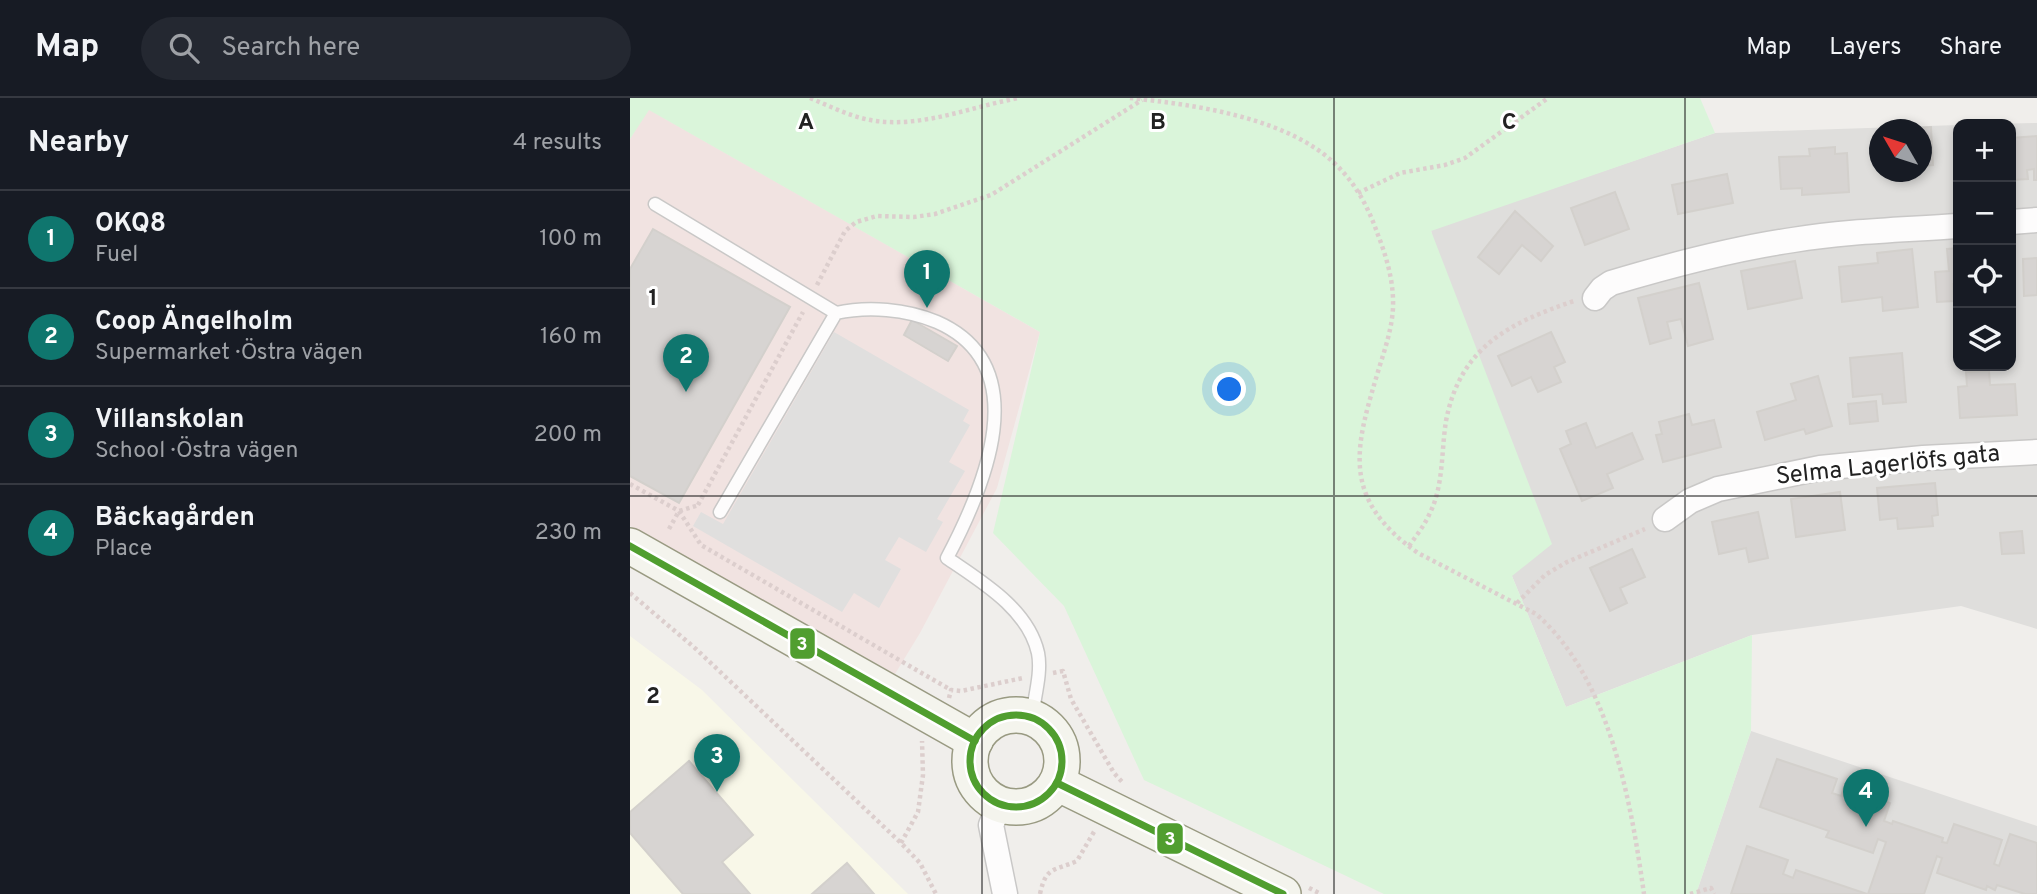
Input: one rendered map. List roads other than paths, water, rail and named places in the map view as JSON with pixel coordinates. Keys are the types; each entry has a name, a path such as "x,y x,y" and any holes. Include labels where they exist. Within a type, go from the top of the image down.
{"main road":[{"path":"630,546 975,741"},
{"path":"1015,715 1032,718 1051,732 1061,752 1062,768 1057,783 1046,796 1032,804 1016,808 1000,804 986,797 971,771 971,755 975,741 985,727 999,718 1015,715"},
{"path":"1057,783 1116,797 1283,894"}],"street":[{"path":"2016,222 2037,220"},
{"path":"1595,298 1611,283 1711,255 1839,235 1953,226"},
{"name":"Selma Lagerlöfs gata","path":"1665,519 1690,501 1718,489 1820,468 1923,458 2037,452"},
{"path":"1000,804 991,825 1005,894"}],"lane":[{"path":"654,204 836,313 865,309 927,318 956,332 980,355 988,373 994,399 990,451 969,514 947,558 1011,606 1030,631 1038,655 1032,718"},
{"path":"720,512 836,313"}],"place":[{"name":"OKQ8","path":"927,308"},
{"name":"Coop Ängelholm","path":"686,392"},
{"name":"Villanskolan","path":"717,792"},
{"name":"Bäckagården","path":"1866,827"}]}
